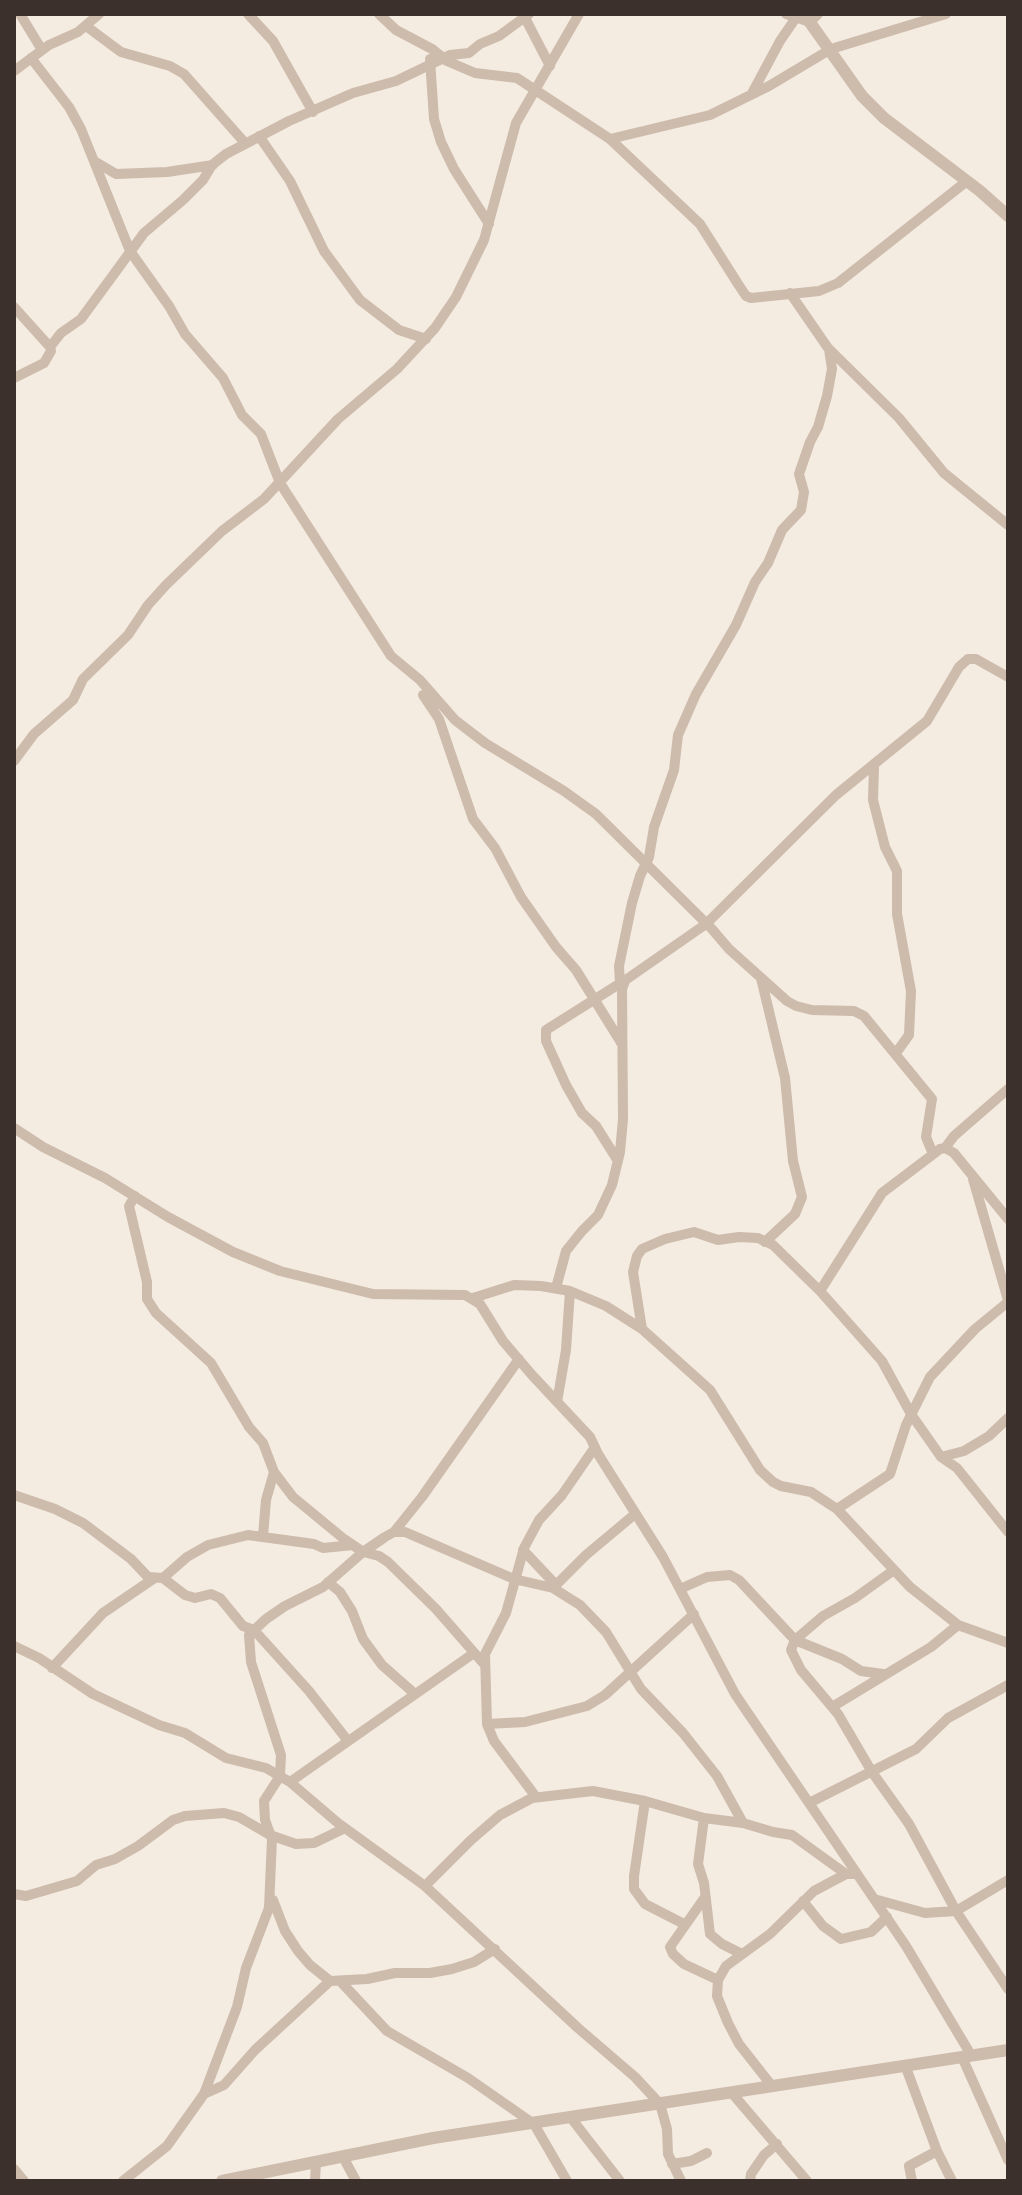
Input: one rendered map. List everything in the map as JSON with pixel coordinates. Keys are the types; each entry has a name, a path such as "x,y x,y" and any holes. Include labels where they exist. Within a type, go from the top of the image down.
{"street":[{"path":"20,14 42,50"},
{"path":"14,71 42,50 86,26 99,14"},
{"path":"248,14 273,41 313,112"},
{"path":"379,14 396,30 443,58 475,73 509,75 535,89 610,139 700,224 746,296 751,298 819,291 838,283 967,181"},
{"path":"14,761 34,734 73,700 83,679 128,635 166,585 206,545 256,507 338,419 397,369 426,339 456,297 477,256 489,224 516,123 579,14"},
{"path":"610,139 710,115 831,49 946,14"},
{"path":"14,378 44,363 50,347 61,333 81,319 144,233 203,180 213,165 245,143 353,93 396,81 443,58 469,53 525,15 550,66"},
{"path":"751,95 780,41 803,17 831,49 862,96 884,118 1008,216"},
{"path":"86,26 121,52 170,66 184,74 245,143"},
{"path":"432,49 429,65 434,119 441,142 454,169 489,224"},
{"path":"31,58 69,107 130,251 185,334 223,378 242,415 261,434 280,483 391,656 455,720 485,743 596,814 729,949 796,1006 812,1010 854,1011 864,1016 932,1099 926,1137 933,1154"},
{"path":"259,136 290,181 324,251 360,300 399,330 426,339"},
{"path":"94,161 116,174 156,173 213,165"},
{"path":"790,293 829,349 899,418 944,473 1008,525"},
{"path":"14,307 50,347"},
{"path":"556,1288 566,1251 598,1215 612,1185 618,1161 623,1119 624,981 619,966 632,903 649,857 661,802 674,770 678,735 755,582 768,563 782,530 801,510 804,492 799,474 827,396 832,369 829,349"},
{"path":"618,1161 596,1126 582,1113 566,1085 546,1041 546,1030 706,924 836,795 927,721 959,667 968,659 976,659 1008,677"},
{"path":"410,673 439,719 473,819 495,848 521,897 596,999 622,1044"},
{"path":"874,766 873,800 885,847 897,871 897,914 903,933 911,991 909,1035 896,1053"},
{"path":"761,978 785,1078 793,1161 802,1197 795,1214 765,1242"},
{"path":"820,1291 882,1193 945,1148 954,1136 1008,1089"},
{"path":"14,1128 233,1252 280,1271 373,1294 405,1296 448,1293 473,1298 514,1285 570,1291 606,1306 642,1329 710,1390 766,1476 781,1486 811,1492 837,1509 910,1587 958,1625 1008,1643"},
{"path":"945,1148 954,1153 1008,1219"},
{"path":"837,1509 890,1474 911,1414 930,1377 975,1329 1008,1301 971,1173"},
{"path":"135,1196 129,1206 147,1282 147,1299 156,1313 211,1363 249,1427 263,1443 274,1472 293,1497 358,1548 388,1562 484,1664"},
{"path":"642,1329 633,1272 642,1249 694,1232 718,1240 739,1237 773,1245 820,1291 882,1361 911,1414 941,1457 957,1468 1008,1532"},
{"path":"557,1402 566,1350 570,1291"},
{"path":"473,1298 519,1359 590,1437 680,1589 735,1694 809,1803 852,1874 887,1917 935,1992 967,2056 1008,2160"},
{"path":"394,1532 519,1359"},
{"path":"941,1457 964,1451 989,1436 1008,1418"},
{"path":"536,1797 494,1741 487,1724 485,1654 506,1613 523,1550 539,1520 562,1495 595,1447"},
{"path":"263,1536 266,1500 274,1472"},
{"path":"14,1495 55,1509 83,1523 185,1595 195,1598 211,1594 220,1598 243,1626 254,1630 309,1691 348,1741"},
{"path":"554,1586 635,1514"},
{"path":"52,1668 103,1613 208,1545 248,1535 314,1544 323,1548 358,1548 394,1532 405,1532 514,1579 554,1586"},
{"path":"123,2181 167,2146 204,2094 237,2007 246,1968 269,1908 270,1835 264,1801 280,1776 281,1755 251,1662 249,1635 285,1606 328,1582 358,1548"},
{"path":"523,1550 554,1586 580,1605 606,1632 641,1689 683,1733 717,1776 743,1823"},
{"path":"894,1570 823,1616 795,1640 791,1650 801,1670 832,1707 909,1824 956,1911 1008,1989"},
{"path":"680,1589 707,1577 730,1575 739,1580 795,1640 842,1659 861,1671 883,1674"},
{"path":"328,1582 340,1592 352,1611 363,1639 382,1665 415,1694"},
{"path":"487,1724 525,1722 587,1706 605,1695 694,1614"},
{"path":"832,1707 931,1647 958,1625"},
{"path":"14,1646 39,1658 93,1694 159,1725 185,1733 226,1758 266,1768 280,1776 425,1886 635,2077 660,2104 664,2114 667,2149 681,2181"},
{"path":"290,1782 474,1653"},
{"path":"809,1803 916,1749 948,1718 1008,1685"},
{"path":"425,1886 500,1815 536,1797 593,1791 792,1835 852,1874"},
{"path":"645,1801 634,1889 645,1904 684,1924"},
{"path":"14,1894 26,1896 77,1881 96,1865 115,1859 173,1820 185,1816 224,1813 296,1844 314,1843 345,1828"},
{"path":"704,1818 698,1864 710,1934 742,1954"},
{"path":"772,2086 734,2034 717,1996 718,1980 726,1966 770,1934 814,1891 852,1874"},
{"path":"874,1899 925,1913 956,1911 1008,1880"},
{"path":"271,1895 285,1931 310,1965 336,1982 387,2031 468,2078 534,2124 567,2181"},
{"path":"705,1897 670,1947 684,1964 718,1980"},
{"path":"803,1901 823,1926 841,1939 871,1932 887,1917"},
{"path":"204,2094 224,2085 255,2050 336,1982 452,1969 474,1962 495,1949"},
{"path":"222,2181 433,2138 1008,2050"},
{"path":"905,2065 937,2151 952,2181"},
{"path":"731,2092 807,2181"},
{"path":"571,2118 620,2181"},
{"path":"750,2181 751,2174 764,2155 777,2144"},
{"path":"912,2181 909,2166 937,2151"},
{"path":"672,2164 691,2161 707,2153"},
{"path":"343,2157 356,2181"},
{"path":"315,2181 316,2162"},
{"path":"14,2169 24,2181"}]}
